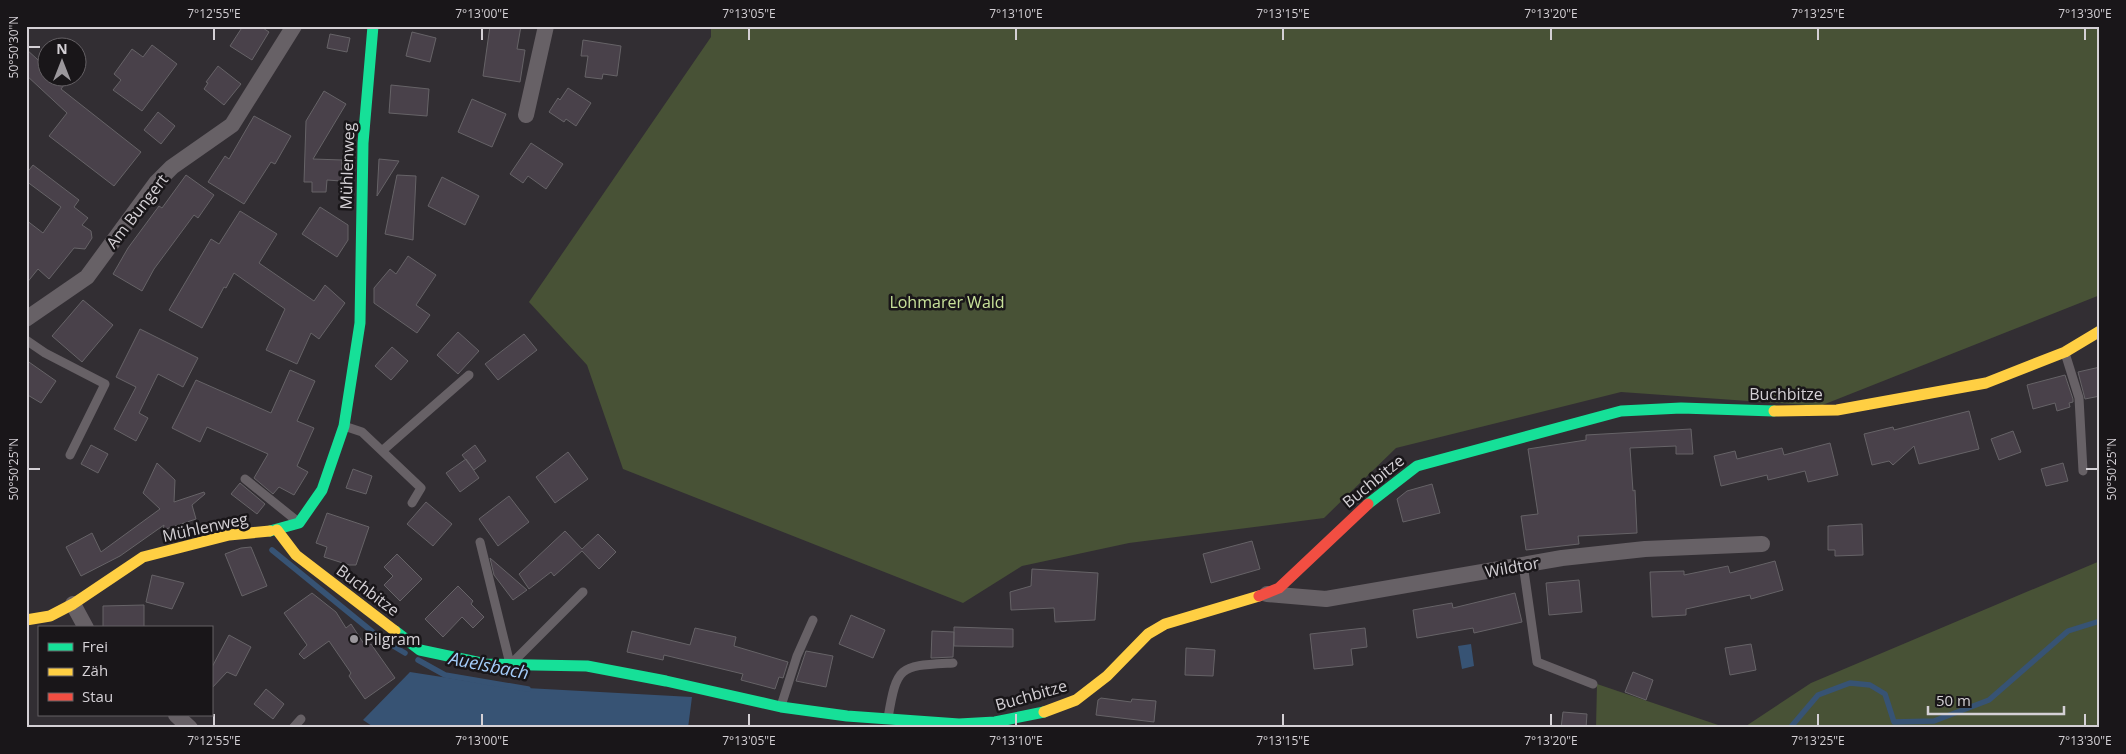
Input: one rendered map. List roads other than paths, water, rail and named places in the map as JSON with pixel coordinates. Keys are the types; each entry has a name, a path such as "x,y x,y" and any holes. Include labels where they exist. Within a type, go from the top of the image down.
{"street":[{"name":"Am Bungert","path":"26,319 87,277 156,183 172,167 232,125 294,26"},
{"name":"Mühlenweg","path":"26,620 50,616 73,604 143,557 229,535 277,530 299,523 322,490 344,426 360,323 363,143 373,26"},
{"path":"526,115 546,26"},
{"name":"Buchbitze","path":"277,530 296,555 420,650 486,664 587,666 780,706 847,716 959,724 995,722 1043,712 1076,700 1108,676 1148,634 1165,624 1279,588 1374,499 1417,466 1621,411 1681,408 1766,411 1837,410 1986,383 2065,352 2100,331"},
{"name":"Wildtor","path":"1264,594 1326,599 1523,564 1644,549 1762,544"},
{"path":"73,604 85,626"},
{"path":"177,716 190,728"}],"lane":[{"path":"26,340 45,353 105,384 70,455"},
{"path":"2065,352 2079,398 2083,471"},
{"path":"382,451 469,375"},
{"path":"344,426 362,432 421,488 412,503"},
{"path":"245,479 299,523"},
{"path":"480,542 510,664"},
{"path":"1523,564 1537,662 1593,684"},
{"path":"510,664 582,592"},
{"path":"780,706 796,656 813,620"},
{"path":"888,719 893,685 905,669 918,665 953,663"},
{"path":"293,728 301,719"}],"water":[{"path":"1471,644 1474,666 1462,669 1458,646"},
{"path":"410,672 506,687 692,697 688,728 375,728 363,720"}],"waterway":[{"name":"Auelsbach","path":"272,550 380,638 405,653"},
{"name":"Auelsbach","path":"1790,728 1818,695 1850,683 1870,685 1885,694 1894,722 1934,721 1989,700 2068,631 2100,621"},
{"name":"Auelsbach","path":"418,660 445,675 528,689"}],"place":[{"name":"Pilgram","path":"354,639"}],"park label":[{"name":"Lohmarer Wald","path":"947,302"}]}
